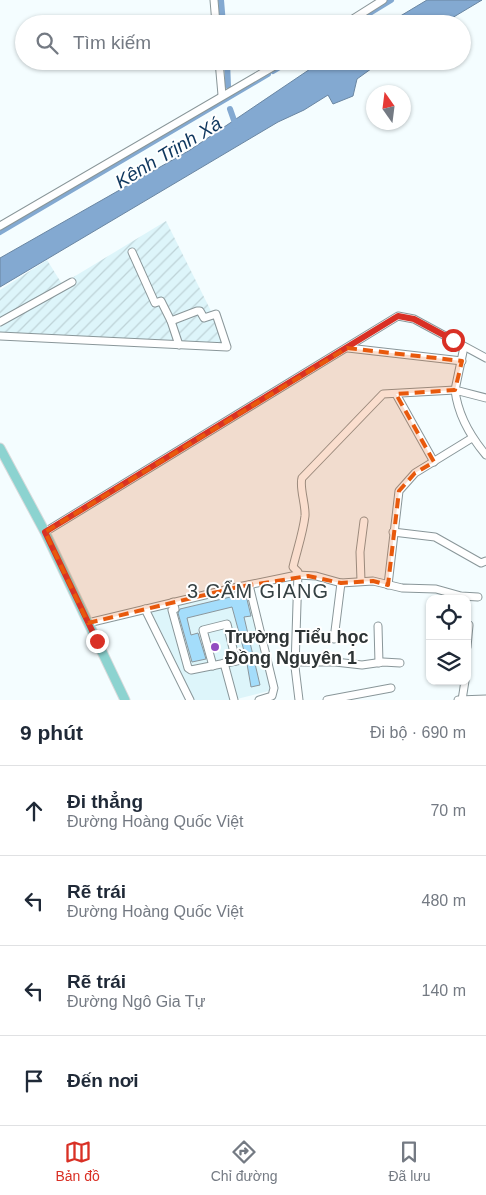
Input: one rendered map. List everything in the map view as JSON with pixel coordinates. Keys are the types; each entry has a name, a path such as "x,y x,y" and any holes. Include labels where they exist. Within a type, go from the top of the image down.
{"main road":[{"path":"1,455 45,532 125,700"}],"street":[{"path":"214,0 215,15"},
{"path":"359,15 384,0"},
{"path":"220,70 222,95"},
{"path":"0,226 267,70"},
{"path":"132,252 155,303 160,301 171,321 179,345"},
{"path":"0,322 72,282"},
{"path":"0,336 226,347 216,314 204,318 199,310 171,321"},
{"path":"45,532 393,319 402,316 414,319 486,358"},
{"path":"464,347 455,390 457,404 472,438 486,455"},
{"path":"347,348 462,360"},
{"path":"299,700 295,662 297,575 292,566 305,517 304,496 300,483 302,478 383,394 455,390 486,398"},
{"path":"396,394 434,462"},
{"path":"388,585 399,491 414,474 472,438"},
{"path":"361,581 360,552 364,521"},
{"path":"393,532 435,537 481,563 486,561"},
{"path":"88,623 249,584 297,575 316,576 341,583 361,581 478,597"},
{"path":"334,639 341,583"},
{"path":"249,584 274,688 272,696 259,700"},
{"path":"173,602 175,609 172,610 186,666 192,670 213,666 238,660 226,624 203,630 213,666"},
{"path":"145,609 190,700"},
{"path":"378,626 379,663"},
{"path":"295,662 335,662 362,665 400,663"},
{"path":"224,663 234,700"},
{"path":"464,685 461,700 486,699"},
{"path":"327,700 391,688"}],"highlighted area":[{"path":"347,348 462,361 455,390 396,394 434,462 415,473 399,491 388,585 373,581 341,583 308,576 238,587 88,623 45,532"}],"shaded area":[{"path":"166,221 227,343 0,333 0,290 47,260 62,284"},
{"name":"Trường Tiểu học Đồng Nguyên 1","path":"248,588 272,684 269,691 233,700 194,700 148,610"}],"water":[{"path":"427,0 482,0 457,15 402,15"},
{"name":"Kênh Trịnh Xá","path":"309,70 370,70 357,79 353,96 333,104 328,95 304,110 278,122 0,287 0,258 190,150"}],"building":[{"path":"245,591 251,616 244,617 260,685 251,687 246,658 232,607 187,618 191,635 198,633 206,659 192,662 178,613 180,609 243,594"}],"waterway":[{"path":"221,0 222,15"},
{"path":"366,15 391,0"},
{"path":"227,70 228,86"},
{"path":"0,232 268,74"},
{"path":"230,109 236,126"}],"place":[{"name":"Trường Tiểu học Đồng Nguyên 1","path":"215,647"}],"district":[{"name":"3 CẨM GIANG","path":"258,591"}],"route":[{"path":"97,641 45,532 398,316 414,319 453,340"}]}
